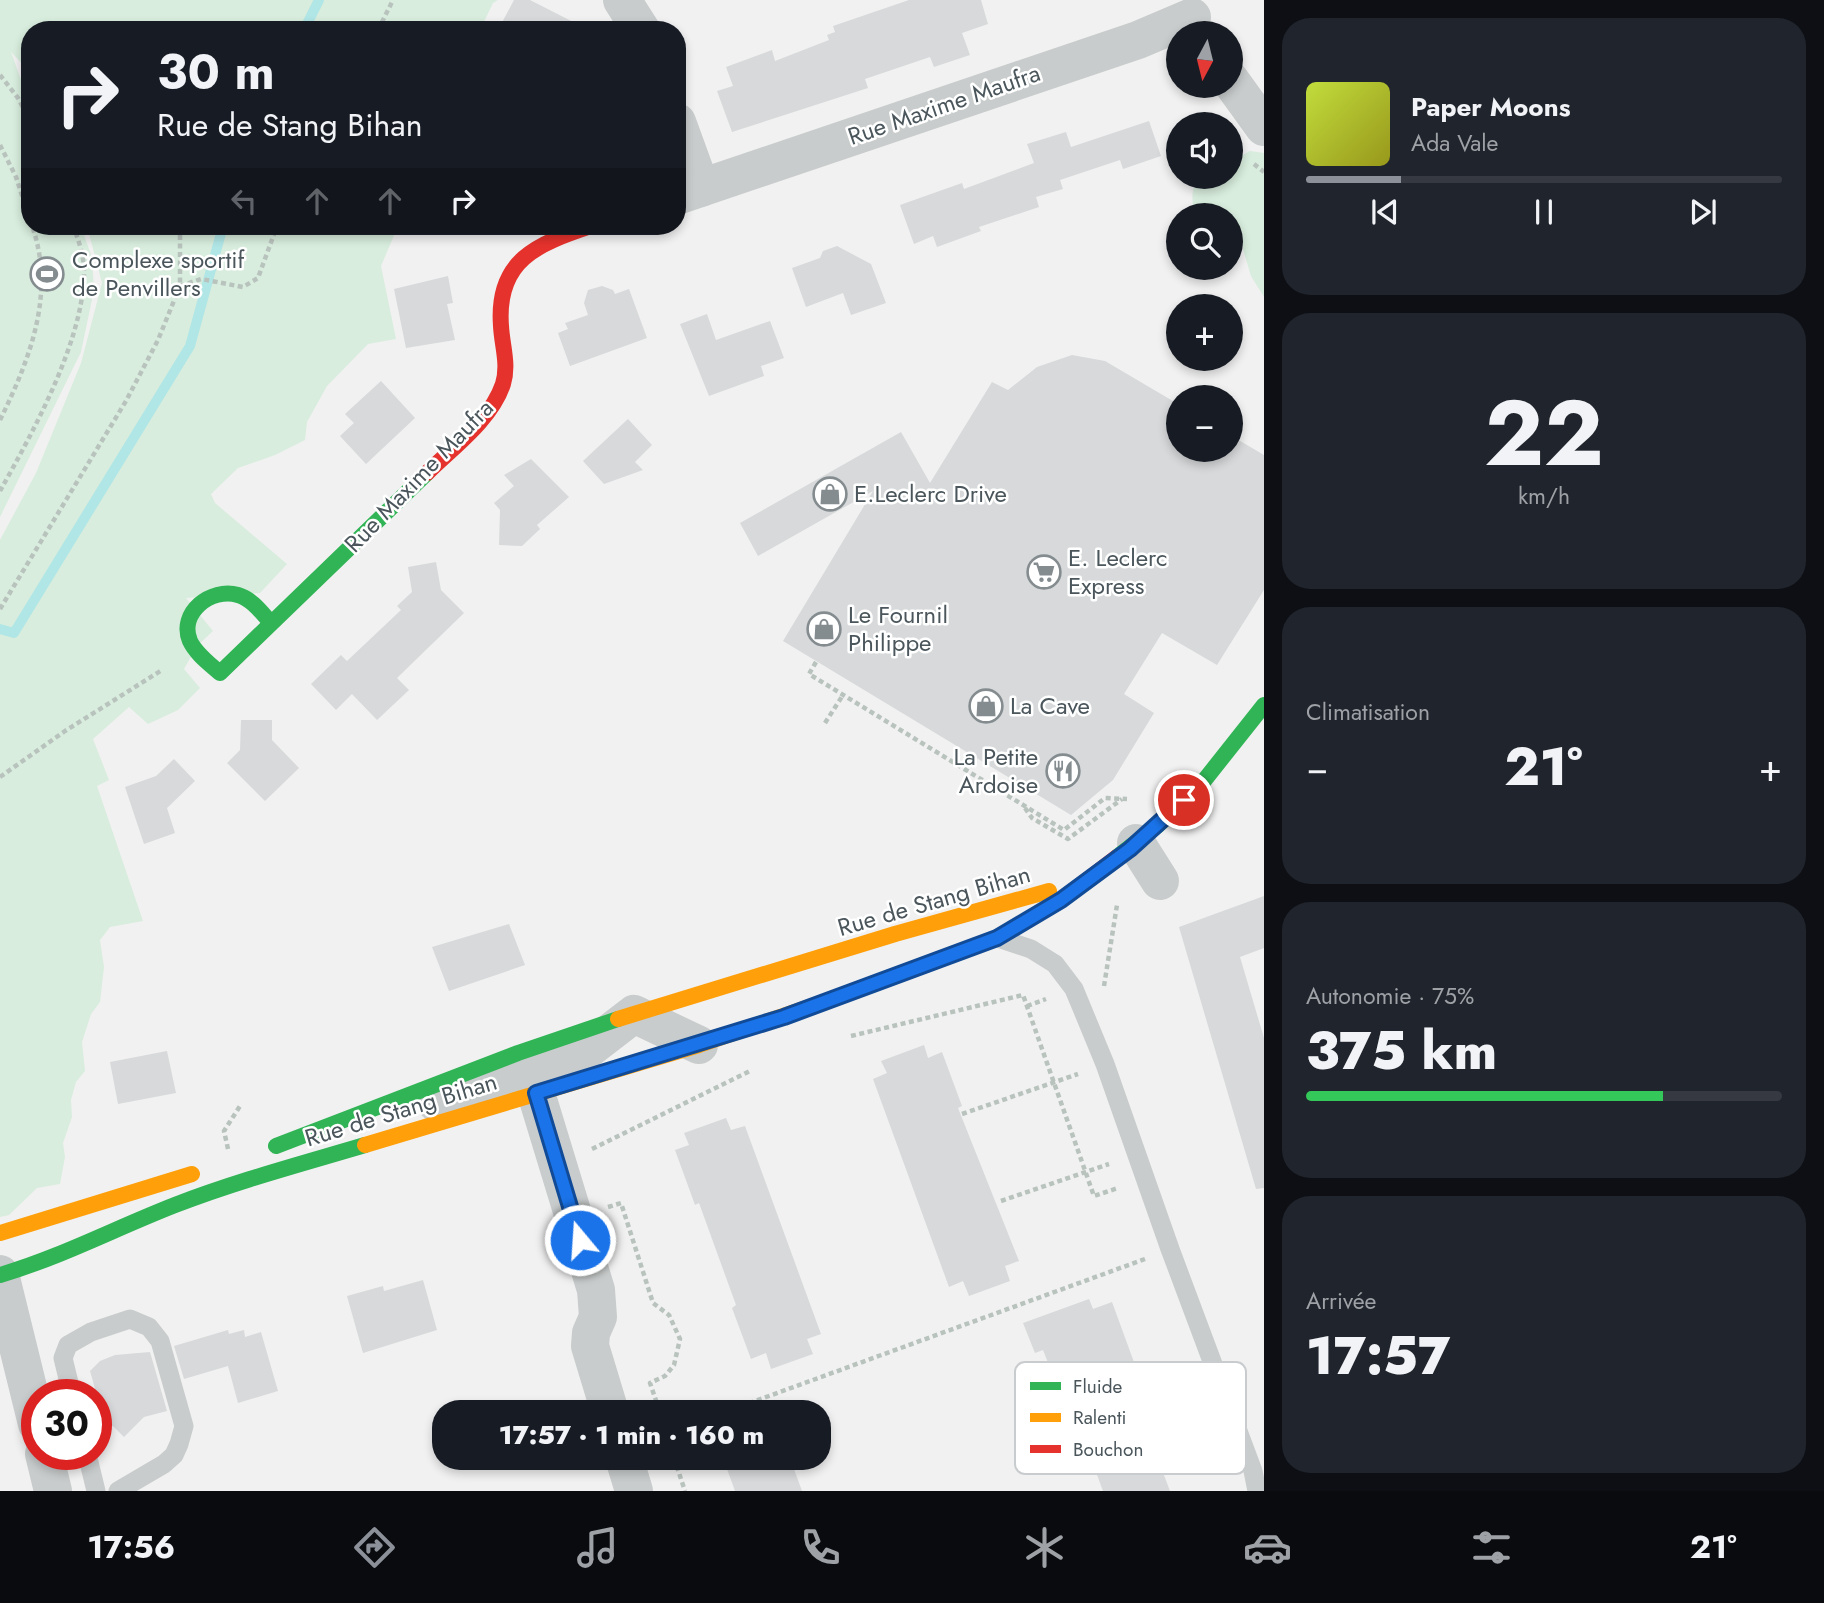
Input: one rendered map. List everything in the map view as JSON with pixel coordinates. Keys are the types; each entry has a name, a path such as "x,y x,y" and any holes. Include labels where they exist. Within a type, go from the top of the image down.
{"street":[{"path":"622,0 635,21"},
{"name":"Rue Maxime Maufra","path":"689,192 1138,40 1192,17"},
{"path":"1243,98 1264,127"},
{"path":"686,174 689,192"},
{"name":"Rue Maxime Maufra","path":"196,649 220,673 486,413 501,390 507,370 499,303 505,281 529,251 569,235"},
{"path":"196,649 190,640 187,627 190,613 201,601 214,595 228,593 240,596 253,604 271,623"},
{"name":"Rue de Stang Bihan","path":"0,1275 47,1261 175,1205 699,1045 784,1017 997,938 1061,900 1084,880 1123,854 1203,782 1264,705"},
{"path":"1123,854 1160,881"},
{"name":"Rue de Stang Bihan","path":"256,1153 518,1053 634,1014 1084,880"},
{"path":"384,1139 404,1118 417,1110 586,1051 634,1014 699,1045"},
{"path":"536,1093 597,1290 598,1317 591,1333 590,1346 607,1400"},
{"path":"0,1233 206,1169"},
{"path":"0,1252 78,1225 100,1214 116,1197"},
{"path":"0,1275 26,1379"},
{"path":"48,1470 53,1491"},
{"path":"628,1470 634,1491"}],"lane":[{"path":"997,938 1031,949 1055,964 1065,975 1080,1001 1212,1362"},
{"path":"68,1379 63,1358 68,1345 90,1332 130,1319 149,1327 160,1341 184,1426 179,1444 164,1464 118,1491"},
{"path":"1246,1452 1257,1491"},
{"path":"91,1470 96,1491"}],"path":[{"path":"382,21 393,0"},
{"path":"0,75 21,104"},
{"path":"0,145 21,192"},
{"path":"0,420 26,361 40,312 42,263 34,235"},
{"path":"0,491 26,446 68,348 82,304 85,271 76,235"},
{"path":"0,609 126,401 158,340 180,285 180,235"},
{"path":"180,285 201,279 243,287 258,278 274,235"},
{"path":"0,777 65,731 196,649"},
{"path":"816,662 809,674 1065,830 1105,798 1122,799 1068,839 1032,818 1023,805"},
{"path":"824,723 843,695"},
{"path":"1080,1001 1097,995 1104,986 1123,854"},
{"path":"847,1037 1023,995 1094,1196 1145,1179"},
{"path":"962,1114 1105,1064"},
{"path":"589,1151 757,1068"},
{"path":"225,1142 224,1131 240,1106"},
{"path":"1000,1201 1137,1155"},
{"path":"603,1209 621,1203 653,1303 669,1315 677,1327 680,1339 674,1365 664,1376 650,1383 656,1400"},
{"path":"758,1400 1170,1250"},
{"path":"678,1470 685,1491"}],"green space":[{"name":"Complexe sportif de Penvillers","path":"0,0 498,0 493,3 484,21 21,21 21,63 11,52 21,80 21,235 84,235 92,258 94,290 81,352 0,517"},
{"path":"1250,151 1264,153 1264,297 1251,276 1243,249 1243,203 1193,203 1194,189 1243,189 1243,155"},
{"path":"89,235 394,235 381,266 396,339 368,344 327,386 307,422 305,440 275,455 238,468 211,494 215,503 287,564 260,593 186,598 213,631 197,646 184,669 200,688 178,710 148,724 129,707 93,739 109,780 97,786 143,921 110,927 100,940 104,967 100,1002 91,1014 82,1042 85,1071 76,1082 71,1100 72,1117 63,1143 65,1157 60,1184 37,1188 9,1215 0,1217 0,540 36,473 81,363 102,283"}],"building":[{"path":"514,0 530,0 571,21 503,21"},
{"path":"909,0 981,0 988,24 962,33 970,55 934,67 930,57 865,79 868,88 732,132 717,91 733,86 726,67 772,50 775,61 829,40 827,35 835,32 833,26"},
{"path":"1149,121 1161,156 1123,169 1120,160 1060,180 1063,189 1036,197 1039,207 979,227 981,231 937,247 933,236 914,244 900,205 962,183 964,189 1034,163 1027,144 1066,132 1071,147"},
{"path":"837,246 871,264 886,303 851,315 843,293 806,307 792,268 820,258 823,251"},
{"path":"448,276 453,303 447,304 455,340 406,348 394,289"},
{"path":"602,286 613,290 615,294 629,289 647,338 570,366 558,333 568,329 565,323 588,315 584,303 588,290"},
{"path":"707,314 716,340 770,321 784,358 761,366 764,376 709,396 680,324"},
{"name":"E. Leclerc Express","path":"1072,355 1105,361 1166,397 1166,462 1243,462 1243,443 1264,455 1264,590 1217,665 1162,633 1124,694 1154,713 1113,780 1071,815 783,641 873,491 758,556 740,523 901,432 930,483 992,382 1008,390 1037,367"},
{"path":"381,381 415,418 366,464 340,436 354,423 345,414"},
{"path":"628,419 652,445 635,462 643,470 604,484 583,461"},
{"path":"531,459 569,497 537,525 540,529 522,546 499,545 500,510 494,503 514,486 504,475"},
{"path":"436,562 441,590 464,613 397,678 409,690 377,720 352,694 336,710 311,684 341,655 347,661 401,610 397,606 412,592 408,567"},
{"path":"241,720 272,720 272,740 299,768 265,801 227,763 240,750"},
{"path":"174,759 195,781 167,808 175,833 144,844 125,787 156,776"},
{"path":"1264,896 1264,948 1240,957 1264,1038 1264,1188 1256,1189 1179,927"},
{"path":"509,924 525,965 449,991 432,947"},
{"path":"924,1045 928,1058 942,1052 962,1106 958,1108 1019,1261 1005,1266 1010,1281 969,1296 963,1281 949,1287 873,1079 887,1073 881,1061"},
{"path":"167,1051 176,1093 118,1104 110,1062"},
{"path":"726,1118 731,1130 745,1126 821,1334 807,1339 813,1354 771,1369 766,1353 751,1359 732,1308 736,1305 699,1203 695,1205 675,1150 689,1145 684,1133"},
{"path":"423,1280 437,1330 363,1353 347,1296 383,1286 384,1291"},
{"path":"1089,1299 1093,1309 1112,1302 1134,1362 1048,1362 1043,1350 1035,1353 1023,1323"},
{"path":"228,1330 229,1334 244,1330 245,1337 261,1332 278,1391 238,1403 228,1366 184,1379 174,1346"},
{"path":"150,1352 167,1411 144,1417 124,1437 112,1426 112,1379 92,1379 90,1371 100,1361 115,1355"},
{"path":"727,1470 794,1470 802,1491 735,1491"},
{"path":"1097,1474 1164,1474 1170,1491 1103,1491"}],"waterway":[{"path":"308,21 319,0"},
{"path":"0,629 14,633 190,346 221,235"}],"traffic: fast":[{"path":"271,623 248,600 238,595 217,595 199,604 189,621 188,631 196,650 220,673 427,473"},
{"path":"1117,857 1157,826 1203,782 1264,705"},
{"path":"276,1146 518,1053 618,1019"},
{"path":"0,1275 45,1260 198,1196 365,1145"}],"traffic: slow":[{"path":"618,1019 895,934 1049,891"},
{"path":"365,1145 699,1045 818,1004"},
{"path":"0,1233 192,1174"}],"traffic: jam":[{"path":"427,473 481,421 503,384 505,362 501,303 505,285 513,270 537,248 567,235"},
{"path":"818,1004 997,938 1061,900 1117,857"}],"place":[{"name":"Complexe sportif de Penvillers","path":"47,274"},
{"name":"E.Leclerc Drive","path":"830,494"},
{"name":"E. Leclerc Express","path":"1044,572"},
{"name":"Le Fournil Philippe","path":"824,629"},
{"name":"La Cave","path":"986,706"},
{"name":"La Petite Ardoise","path":"1063,771"}],"route":[{"path":"580,1240 536,1093 784,1017 997,938 1061,900 1084,880 1130,849 1184,800"}]}
